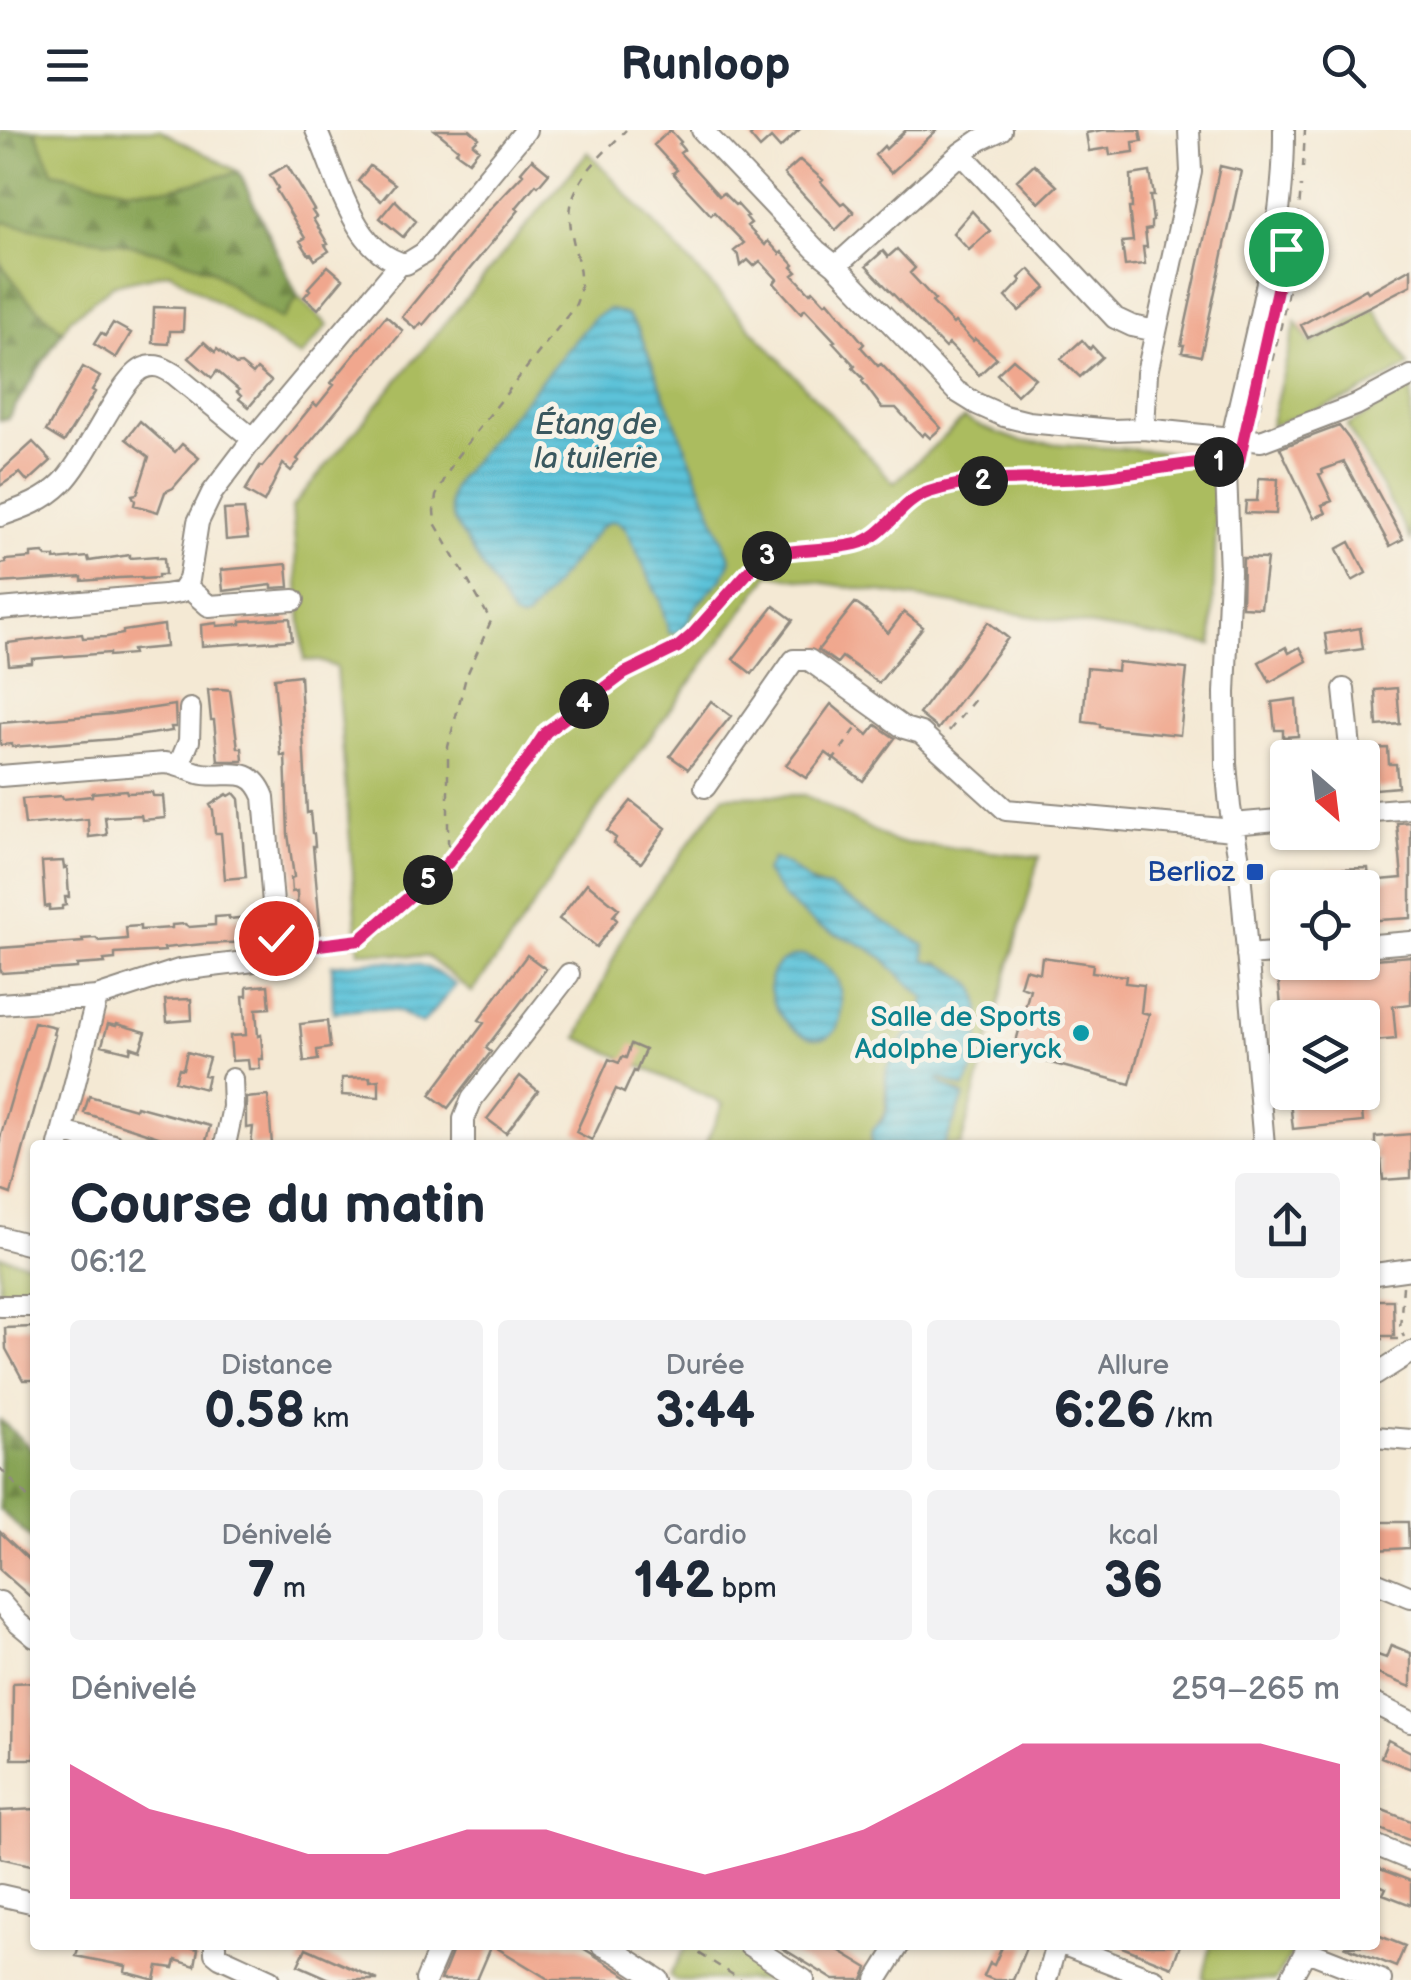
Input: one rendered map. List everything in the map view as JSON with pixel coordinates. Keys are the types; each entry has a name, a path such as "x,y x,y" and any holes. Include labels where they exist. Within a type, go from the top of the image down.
{"street":[{"path":"316,130 359,230 400,264 412,262 424,252 526,130"},
{"path":"836,266 961,152 1001,130"},
{"path":"1144,429 1147,373 1189,182 1189,130"},
{"path":"1264,1140 1226,764 1225,693 1238,438 1274,247 1284,130"},
{"path":"1230,561 1227,461 1238,438 1286,249 1294,130"},
{"path":"714,134 816,250 937,372 977,404 1004,416 1028,422 1261,441 1356,405 1411,376"},
{"path":"961,152 1115,318 1156,331"},
{"path":"0,609 175,594 186,586 203,508 224,476 400,264"},
{"path":"0,516 36,502 62,483 129,380 148,366 164,367 253,439"},
{"path":"186,586 209,606 294,600"},
{"path":"705,787 794,660 809,660 904,728 921,733 1006,810 1234,827 1270,822"},
{"path":"1344,690 1349,740"},
{"path":"179,764 189,741 190,710"},
{"path":"0,776 165,763 179,764 202,774 243,774 262,791 276,938 270,951 254,962 180,970 96,997 0,1004"},
{"path":"1380,811 1411,808"},
{"path":"1380,945 1411,942"},
{"path":"1247,955 1270,953"},
{"path":"464,1140 464,1118 472,1099 569,974"},
{"path":"60,1138 96,997"},
{"path":"226,1140 233,1106 232,1079"},
{"path":"0,1237 30,1240"},
{"path":"0,1306 30,1306"},
{"path":"1380,1373 1411,1352"},
{"path":"1380,1438 1411,1440"},
{"path":"1380,1584 1411,1597"},
{"path":"0,1602 30,1633"},
{"path":"1380,1706 1411,1722"},
{"path":"1380,1847 1411,1860"},
{"path":"0,1895 30,1902"},
{"path":"216,1950 220,1957 270,1980"},
{"path":"426,1980 439,1950"},
{"path":"612,1950 659,1980"},
{"path":"757,1950 804,1980"},
{"path":"877,1980 895,1950"},
{"path":"1046,1980 1058,1950"},
{"path":"1074,1950 1155,1980"},
{"path":"1290,1980 1307,1950"},
{"path":"1313,1950 1382,1980"}],"path":[{"path":"448,863 448,747 466,677 491,621 435,523 436,496 455,459 575,306 581,278 571,222 574,194 626,130"},
{"path":"270,951 360,940 448,863 546,732 625,673 678,647 759,560 770,554 828,550 870,540 914,499 967,483 1021,478 1068,480 1227,461"},
{"path":"937,746 976,698"},
{"path":"832,762 873,705"},
{"path":"1380,1338 1405,1339 1390,1271"},
{"path":"0,1468 30,1499"},
{"path":"694,1950 741,1980"}],"green space":[{"path":"0,130 160,130 239,172 298,297 328,325 301,357 170,272 113,285 70,319 8,418 0,420"},
{"path":"0,130 35,130 53,172 128,189 172,188 239,172 298,297 282,319 255,304 212,270 167,254 5,222 0,225"},
{"path":"588,152 894,483 964,418 1020,441 1218,456 1212,645 767,574 472,992 428,957 359,951 336,667 304,660 292,507"},
{"path":"0,263 28,299 62,331 8,418 0,420"},
{"path":"1375,308 1409,366 1352,397 1270,426 1296,322 1311,344"},
{"path":"1411,388 1411,540 1347,426"},
{"path":"805,795 895,842 1039,857 962,1140 946,1140 963,1094 937,1081 941,1078 961,1087 972,1072 978,1051 978,995 940,962 925,959 923,945 773,859 785,899 818,926 885,959 925,998 919,1016 886,1072 886,1111 872,1140 707,1140 723,1104 578,1038 628,926 724,796"},
{"path":"0,1256 30,1264 30,1294 0,1294"},
{"path":"0,1420 30,1447 30,1537 0,1510"},
{"path":"684,1950 744,1950 797,1980 675,1980 669,1976"},
{"path":"1210,1950 1293,1950 1275,1980 1203,1978"}],"water":[{"name":"Étang de la tuilerie","path":"609,309 627,315 638,329 731,560 723,577 696,606 685,627 675,633 669,633 660,600 625,527 617,521 600,528 527,618 521,620 513,617 450,509 451,492 460,476 595,317"},
{"path":"773,859 788,865 815,886 829,888 924,945 925,959 954,971 975,989 980,1024 969,1080 964,1088 941,1078 937,1080 964,1097 946,1140 872,1139 872,1131 886,1113 887,1069 925,998 885,959 818,926 785,899 765,872"},
{"path":"803,955 828,969 840,991 840,1020 831,1035 824,1038 809,1037 795,1029 774,1002 770,986 773,972 783,961"},
{"path":"376,961 419,965 456,985 422,1024 397,1011 373,1008 333,1012 332,965"}],"building":[{"path":"435,130 470,130 479,138 473,144 479,149 469,161"},
{"path":"670,130 681,142 684,150 680,153 719,196 723,193 737,204 748,216 751,223 747,226 765,245 768,241 782,252 794,265 797,272 793,275 810,293 813,290 825,303 828,301 864,344 861,347 941,428 930,438 925,433 922,436 896,408 882,408 835,341 805,309 801,313 760,261 754,266 748,260 741,266 734,251 744,243 683,185 673,173 677,170 654,145"},
{"path":"756,130 799,130 780,148 771,138 760,148 750,136"},
{"path":"906,130 937,130 891,173 875,155"},
{"path":"1140,130 1142,141 1133,142 1134,152 1110,155 1109,148 1089,151 1086,133"},
{"path":"532,159 549,173 416,329 402,317"},
{"path":"800,160 823,180 841,204 844,202 854,212 836,230 784,174"},
{"path":"1034,164 1057,186 1039,203 1017,180"},
{"path":"287,165 314,210 313,219 328,244 325,245 329,251 315,260 300,241 305,238 270,175"},
{"path":"370,166 395,184 381,201 358,181"},
{"path":"1220,166 1241,171 1201,356 1182,352 1181,345"},
{"path":"1150,172 1153,221 1151,229 1145,230 1145,264 1125,266 1122,242 1133,241 1131,175"},
{"path":"395,200 416,221 403,237 380,218"},
{"path":"972,211 990,231 969,250 953,233"},
{"path":"897,249 915,268 910,273 935,300 932,302 997,358 979,375 949,344 945,348 866,266 883,251 888,257"},
{"path":"328,266 343,279 318,309 304,297"},
{"path":"1411,268 1411,285 1308,338 1301,325"},
{"path":"1029,269 1046,288 1019,311 1006,297"},
{"path":"154,307 184,308 183,331 170,331 169,344 153,343"},
{"path":"386,316 403,331 307,446 291,471 283,464 264,502 245,491 260,466 314,403 317,406"},
{"path":"113,323 131,333 116,358 94,344"},
{"path":"1082,340 1102,357 1080,377 1061,359"},
{"path":"204,342 236,365 241,364 253,374 257,369 271,381 249,407 239,399 239,390 217,371 212,378 189,358"},
{"path":"1013,359 1035,378 1017,395 997,374"},
{"path":"83,367 100,377 64,442 46,431"},
{"path":"140,421 175,452 182,444 199,458 165,492 158,512 134,505 132,495 137,494 149,457 126,439"},
{"path":"1339,426 1403,539 1390,546 1344,462 1319,474 1332,501 1322,505 1326,513 1314,518 1280,448"},
{"path":"33,442 51,461 28,482 20,473 0,486 0,472"},
{"path":"1259,478 1278,479 1276,514 1245,513 1246,501 1257,501"},
{"path":"244,509 248,538 226,540 224,510"},
{"path":"1350,542 1366,573 1352,581 1337,549"},
{"path":"43,553 55,560 88,557 89,561 157,556 164,558 165,575 0,583 0,564 5,560"},
{"path":"1243,558 1267,559 1261,608 1242,607"},
{"path":"287,564 289,587 272,585 223,591 221,570"},
{"path":"855,603 888,633 904,612 923,627 879,683 842,657 837,663 818,650"},
{"path":"774,606 793,620 752,674 733,659"},
{"path":"290,618 292,640 202,646 201,625"},
{"path":"988,622 1008,638 938,729 919,714"},
{"path":"164,625 166,647 132,650 133,654 32,659 32,663 9,665 7,643 82,634 83,638 107,637"},
{"path":"1360,628 1363,649 1328,654 1325,634"},
{"path":"1286,647 1289,653 1300,647 1307,661 1270,682 1259,662"},
{"path":"1118,662 1187,669 1180,735 1083,722 1087,668 1117,671"},
{"path":"300,675 307,813 310,812 314,834 321,936 296,936 297,891 292,892 285,755 281,756 274,678"},
{"path":"1397,688 1400,724 1377,726 1375,690"},
{"path":"208,690 230,690 243,761 218,761"},
{"path":"1296,699 1298,736 1283,737 1283,730 1275,730 1272,702"},
{"path":"711,701 731,716 688,769 670,756"},
{"path":"831,704 868,735 876,725 895,738 863,781 826,753 806,778 786,765"},
{"path":"175,705 176,727 171,727 172,731 115,739 0,745 0,723"},
{"path":"1380,748 1388,748 1389,764 1396,764 1398,787 1380,789"},
{"path":"126,790 163,796 165,818 105,817 107,835 89,837 88,819 25,825 22,799 63,799"},
{"path":"234,793 239,799 246,877 225,879 221,833 215,833 210,805"},
{"path":"631,801 666,828 641,863 613,843 616,838 607,831"},
{"path":"1411,822 1411,918 1380,920 1380,880 1402,878 1397,823"},
{"path":"63,861 69,897 65,897 62,909 49,910 49,906 45,907 42,862"},
{"path":"587,883 619,909 613,916 617,920 596,947 559,919"},
{"path":"215,917 248,917 250,942 115,954 115,959 104,960 105,963 77,968 2,973 0,969 0,948 96,938 127,939 126,927 140,926 140,930 215,925"},
{"path":"527,955 546,969 486,1048 491,1052 448,1108 430,1095 484,1023 479,1020"},
{"path":"1411,956 1411,1004 1393,1006 1396,1039 1380,1040 1380,1000 1280,1000 1279,980 1380,980 1380,959"},
{"name":"Salle de Sports Adolphe Dieryck","path":"1042,957 1093,964 1092,972 1126,976 1125,983 1144,985 1141,1012 1149,1014 1130,1084 1013,1053 1030,989 1020,986 1025,969 1040,973"},
{"path":"268,985 270,1008 256,1009 263,1059 259,1059 260,1069 249,1069 248,1060 232,1061 230,1036 246,1035 243,996 247,996 247,987"},
{"path":"191,999 192,1020 167,1022 165,1000"},
{"path":"327,1021 330,1048 317,1050 318,1060 304,1062 300,1024"},
{"path":"34,1022 55,1027 55,1035 11,1194 0,1190 0,1138"},
{"path":"108,1024 146,1032 140,1050 131,1047 130,1052 102,1045"},
{"path":"631,1044 645,1050 624,1093 616,1089 592,1140 576,1132 609,1059 619,1063 622,1057 626,1058"},
{"path":"187,1052 209,1058 205,1089 175,1081"},
{"path":"520,1076 538,1091 506,1133 487,1119"},
{"path":"370,1077 370,1081 379,1080 379,1097 342,1095 342,1078"},
{"path":"89,1096 210,1126 206,1140 168,1140 84,1113"},
{"path":"268,1096 272,1140 252,1140 253,1127 246,1128 246,1098"},
{"path":"1291,1110 1362,1110 1363,1122 1293,1129"},
{"path":"1411,1134 1411,1178 1383,1180 1380,1140 1375,1137"},
{"path":"1380,1300 1393,1300 1394,1336 1380,1336"},
{"path":"30,1327 30,1380 23,1380 6,1349 5,1328"},
{"path":"1380,1522 1408,1522 1409,1548 1380,1550"},
{"path":"0,1532 30,1560 30,1597 0,1570"},
{"path":"1391,1645 1411,1653 1411,1687 1380,1675 1380,1656 1386,1658"},
{"path":"30,1682 30,1759 12,1759 13,1683"},
{"path":"1388,1740 1411,1752 1411,1769 1381,1757"},
{"path":"30,1809 30,1865 0,1858 0,1811"},
{"path":"1380,1809 1411,1821 1411,1841 1380,1829"},
{"path":"1380,1869 1411,1881 1411,1905 1383,1894 1386,1888 1380,1885"},
{"path":"1380,1936 1405,1946 1396,1967 1354,1950 1380,1950"},
{"path":"78,1950 198,1950 195,1966 176,1960 174,1968 158,1966 155,1980 125,1972 126,1966 76,1956"},
{"path":"305,1950 310,1950 378,1980 332,1980 298,1965"},
{"path":"453,1950 490,1950 477,1980 441,1980"},
{"path":"500,1950 586,1950 634,1980 550,1980"},
{"path":"785,1950 838,1950 868,1968 863,1980 834,1980"},
{"path":"1001,1950 1025,1950 1013,1980 984,1976 990,1963 994,1965"},
{"path":"1130,1950 1178,1950 1172,1967"}],"place":[{"name":"Berlioz","path":"1255,872"},
{"name":"Salle de Sports Adolphe Dieryck","path":"1081,1033"}],"route":[{"path":"276,938 270,951 360,940 448,863 546,732 625,673 678,647 759,560 770,554 828,550 870,540 914,499 967,483 1021,478 1068,480 1239,461 1286,249"}]}
